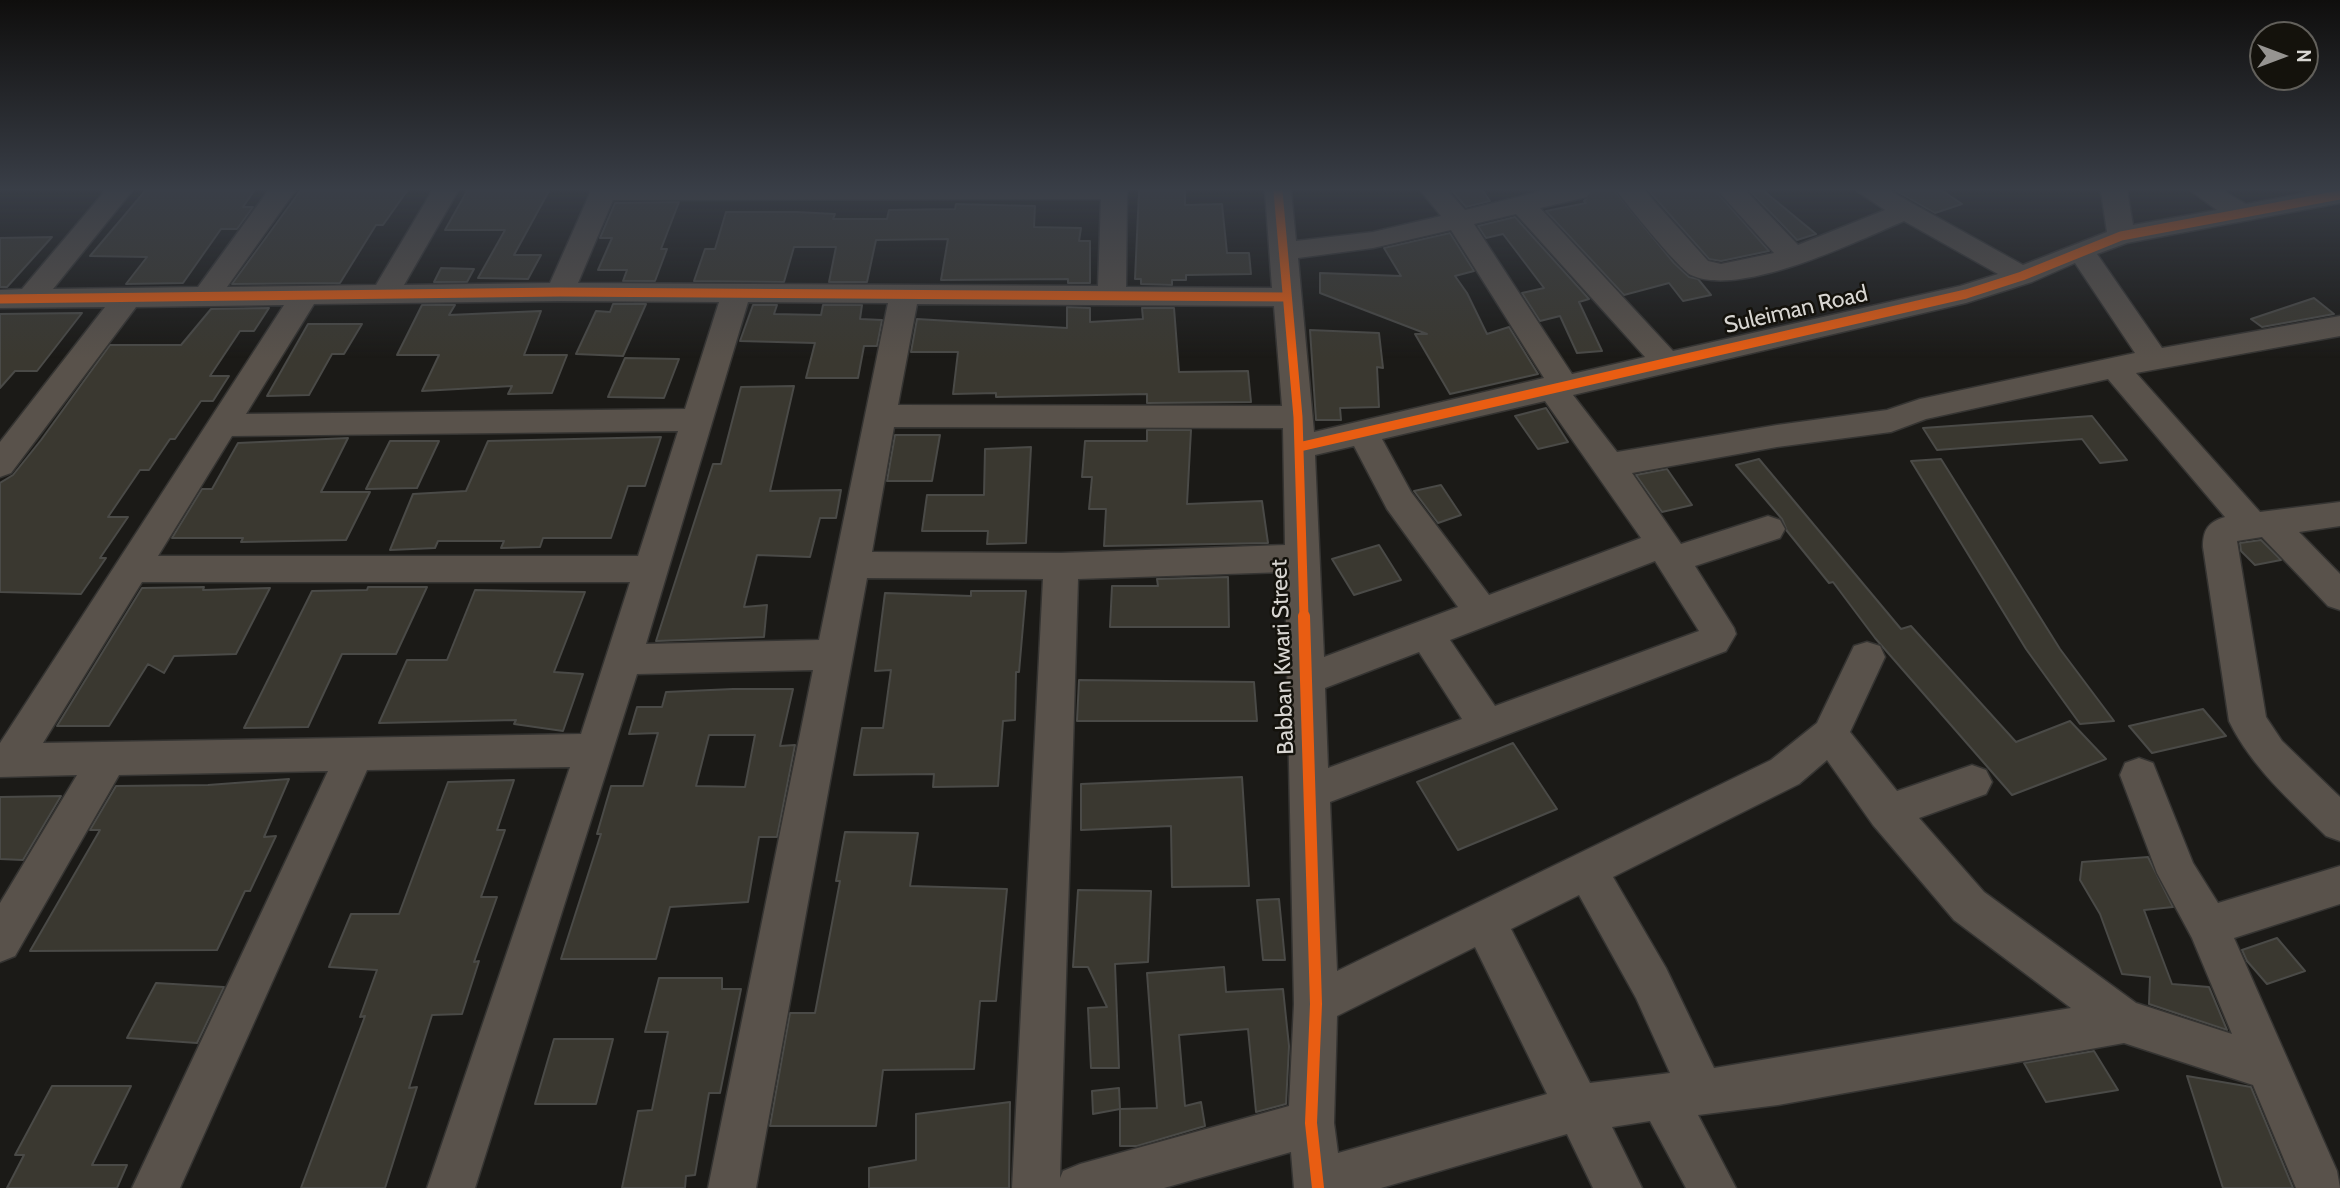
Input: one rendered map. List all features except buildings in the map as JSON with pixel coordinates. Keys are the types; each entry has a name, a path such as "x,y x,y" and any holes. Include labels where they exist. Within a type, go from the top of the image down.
{"street":[{"path":"30,298 73,246"},
{"path":"207,295 242,246"},
{"path":"384,295 412,246"},
{"path":"560,292 580,246"},
{"path":"1112,294 1113,246"},
{"name":"Babban Kwari Street","path":"1283,246 1298,432 1316,1004 1311,1123 1317,1185"},
{"path":"1283,251 1320,246"},
{"path":"1308,793 1713,641 1717,634 1716,628 1611,465 1557,386 1474,246"},
{"path":"1560,246 1665,361"},
{"path":"1680,246 1699,268 1721,273 1794,257 1820,246"},
{"path":"1784,246 1794,257"},
{"path":"1969,246 2022,276"},
{"name":"Suleiman Road","path":"880,416 1298,432 1362,431 1966,294 2022,276 2090,246"},
{"path":"2080,250 2154,359"},
{"path":"0,299 130,295 560,292 1287,297"},
{"path":"0,465 130,295"},
{"path":"6,760 305,295"},
{"path":"451,1188 595,750 736,295"},
{"path":"732,1188 904,295"},
{"path":"1611,465 1905,418 1920,411 2154,359 2340,326"},
{"path":"2115,368 2260,524 2340,596"},
{"path":"220,425 697,420"},
{"path":"1362,431 1399,500 1483,614"},
{"path":"2340,514 2224,530 2220,535 2248,721 2268,753 2340,823"},
{"path":"1307,679 1483,614 1604,563 1768,529"},
{"path":"852,565 1061,566 1300,558"},
{"path":"1036,1188 1061,566"},
{"path":"130,569 651,569"},
{"path":"1427,635 1486,724"},
{"path":"623,659 834,655"},
{"path":"1316,1004 1785,772 1830,735 1867,657"},
{"path":"1830,735 1887,812 1936,871 1969,905 2124,1021 2269,1068"},
{"path":"6,760 595,750"},
{"path":"156,1188 355,754"},
{"path":"0,942 108,758"},
{"path":"2139,775 2177,873 2208,926 2320,1188"},
{"path":"1887,812 1972,782"},
{"path":"1587,870 1651,983 1712,1188"},
{"path":"2208,926 2340,885"},
{"path":"1484,920 1618,1188"},
{"path":"1317,1185 1578,1108 1682,1094 2124,1021"},
{"path":"1080,1188 1311,1123"}],"cycle path":[{"path":"1283,246 1298,417 1316,1004 1311,1123 1318,1188"},
{"path":"1299,447 1966,294 2022,276 2090,246"},
{"path":"0,299 560,292 1287,297"}]}
